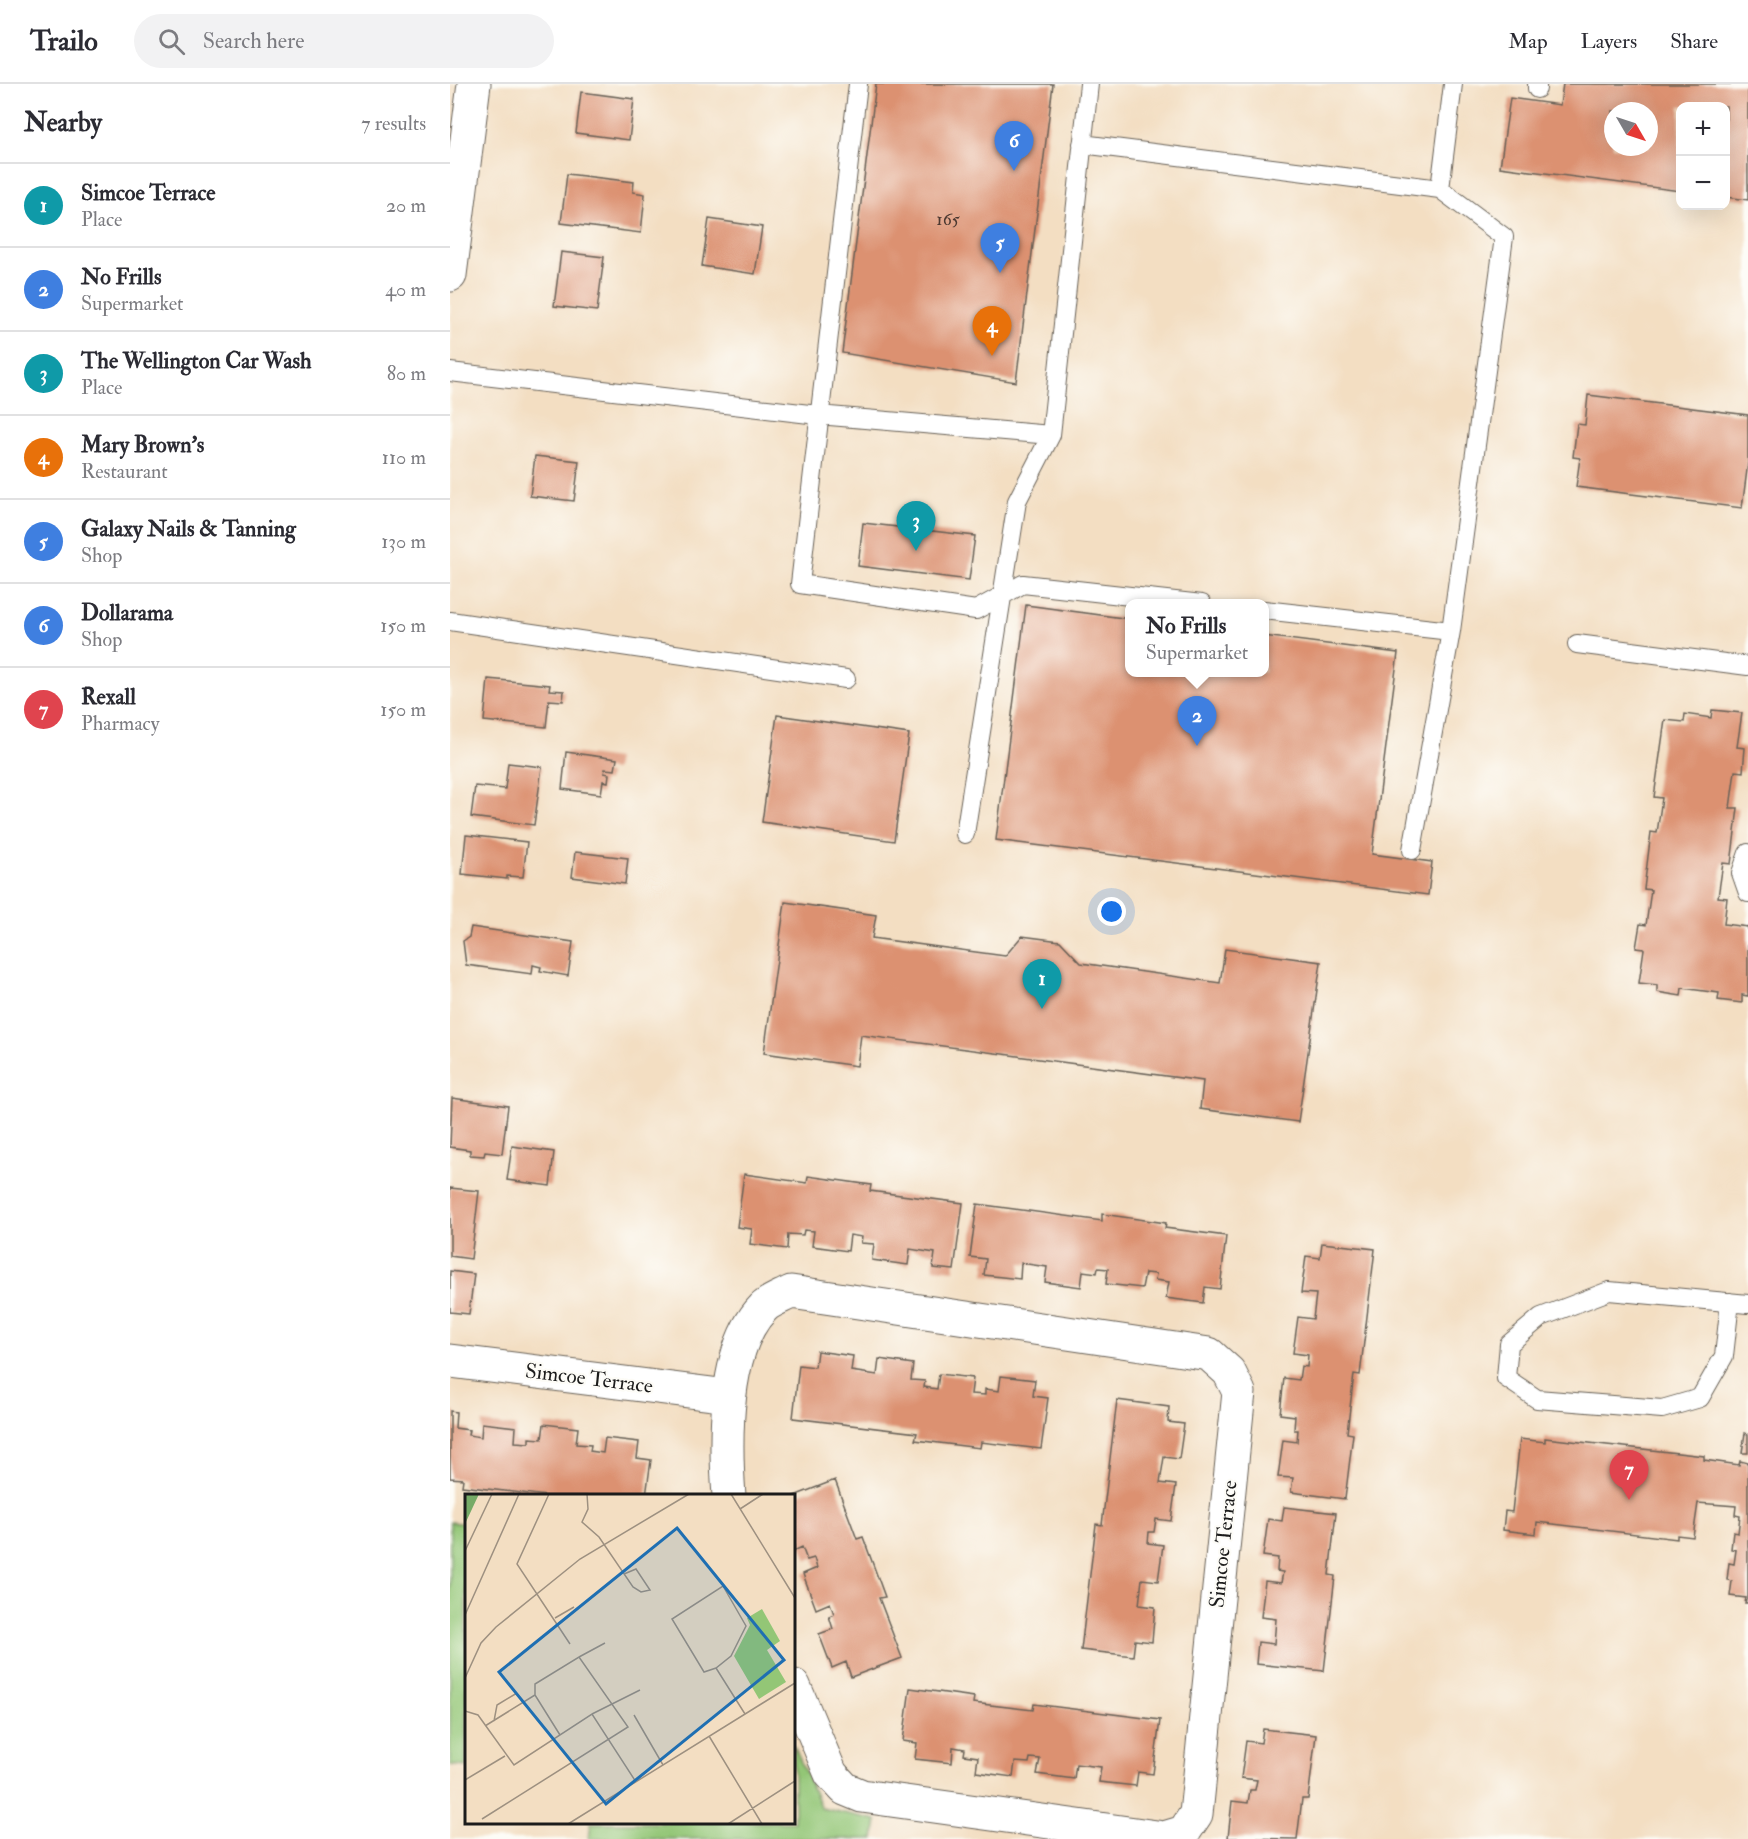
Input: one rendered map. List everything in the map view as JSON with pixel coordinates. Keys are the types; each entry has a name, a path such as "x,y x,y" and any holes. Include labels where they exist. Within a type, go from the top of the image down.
{"street":[{"path":"450,275 474,84"},
{"name":"Simcoe Terrace","path":"729,1494 728,1396 746,1333 763,1307 791,1292 1209,1354 1229,1372 1239,1392 1196,1814 1184,1832 1164,1838 862,1796 845,1789 831,1774 795,1688"},
{"name":"Simcoe Terrace","path":"450,1362 728,1396"}],"lane":[{"path":"858,84 800,584 976,610 1023,584 1164,599"},
{"path":"965,834 1017,501 1051,435 1089,84"},
{"path":"1440,189 1453,84"},
{"path":"1082,144 1440,189 1504,237 1451,631 1412,850"},
{"path":"450,372 818,415 1051,435"},
{"path":"1269,611 1451,631"},
{"path":"450,621 846,679"},
{"path":"1577,644 1748,666"},
{"path":"1748,853 1741,873 1748,893"},
{"path":"1609,1291 1739,1303 1724,1356 1700,1398 1662,1409 1537,1399 1506,1378 1509,1344 1541,1317 1609,1291"}],"green space":[{"path":"450,1522 465,1524 465,1767 450,1765"},
{"path":"795,1748 821,1808 877,1820 874,1839 589,1839 591,1824 795,1824"}],"building":[{"path":"876,84 1053,84 1016,382 842,353"},
{"path":"1563,84 1748,84 1748,200 1730,198 1730,102 1676,102 1676,190 1500,167 1510,98 1560,105"},
{"path":"581,92 634,99 629,140 576,133"},
{"path":"567,174 634,182 633,192 645,194 641,233 561,223"},
{"path":"709,219 762,227 755,274 702,266"},
{"path":"561,252 604,257 597,311 554,306"},
{"path":"1588,395 1748,415 1748,462 1742,508 1576,487 1580,458 1573,457 1577,424 1585,425"},
{"path":"535,456 579,461 574,501 530,496"},
{"path":"863,523 975,536 969,580 858,566"},
{"path":"1026,605 1125,618 1125,677 1269,677 1269,637 1398,653 1372,854 1432,862 1428,895 996,840"},
{"path":"488,679 550,685 549,690 564,691 563,701 549,700 546,727 484,721"},
{"path":"1712,710 1742,713 1737,747 1745,748 1743,772 1735,771 1730,808 1738,808 1731,864 1723,863 1718,897 1727,898 1724,924 1748,927 1748,996 1742,995 1742,1003 1718,1000 1719,993 1682,988 1681,996 1657,992 1657,985 1639,983 1644,949 1636,948 1640,924 1646,925 1651,890 1644,889 1651,832 1657,833 1662,798 1654,797 1665,720 1684,722 1685,714 1711,718"},
{"path":"777,715 909,734 894,841 762,822"},
{"path":"566,752 617,759 615,770 605,769 604,773 609,774 608,782 603,781 601,794 562,789"},
{"path":"508,763 542,767 534,825 471,817 475,786 505,789"},
{"path":"466,835 527,842 523,877 507,876 507,879 462,874"},
{"path":"575,852 628,858 625,884 572,877"},
{"path":"785,902 876,915 872,938 1005,956 1022,936 1060,941 1081,963 1220,983 1225,949 1321,962 1298,1122 1200,1109 1203,1081 861,1035 857,1066 764,1053"},
{"path":"471,927 573,942 568,976 540,971 541,967 533,965 532,974 466,965 463,941 469,937"},
{"path":"452,1098 508,1106 502,1154 485,1152 484,1156 470,1155 470,1150 450,1147"},
{"path":"512,1146 554,1152 550,1186 507,1180"},
{"path":"744,1174 807,1183 808,1176 871,1185 870,1191 963,1203 954,1270 933,1268 935,1253 910,1249 908,1265 872,1260 874,1244 861,1243 862,1237 850,1235 848,1251 812,1246 814,1231 804,1230 803,1235 788,1234 787,1249 750,1244 752,1229 737,1227"},
{"path":"450,1188 479,1191 471,1259 450,1256"},
{"path":"977,1204 1102,1221 1102,1214 1166,1223 1165,1228 1226,1236 1220,1289 1205,1287 1203,1303 1166,1298 1169,1282 1155,1280 1156,1274 1145,1273 1142,1288 1106,1284 1108,1269 1098,1268 1097,1273 1083,1271 1081,1287 1045,1282 1047,1267 1021,1263 1020,1279 984,1275 986,1259 970,1257"},
{"path":"1322,1243 1375,1249 1360,1375 1354,1374 1347,1433 1353,1434 1345,1499 1291,1492 1293,1478 1278,1477 1283,1440 1297,1442 1298,1430 1294,1430 1295,1416 1280,1414 1284,1378 1299,1380 1301,1366 1307,1367 1308,1355 1293,1353 1298,1317 1313,1319 1316,1294 1301,1293 1306,1256 1320,1258"},
{"path":"450,1271 474,1274 469,1314 450,1312"},
{"path":"817,1351 853,1356 851,1371 877,1375 879,1359 913,1364 911,1380 925,1381 924,1387 937,1389 939,1374 973,1378 971,1394 985,1395 985,1389 999,1391 1001,1376 1035,1380 1033,1396 1048,1398 1041,1449 981,1442 980,1448 915,1440 917,1433 793,1418 799,1365 815,1367"},
{"path":"1117,1400 1169,1407 1168,1422 1184,1424 1179,1459 1164,1457 1160,1483 1176,1485 1171,1521 1156,1519 1154,1532 1149,1532 1148,1543 1163,1545 1158,1581 1142,1579 1139,1605 1155,1607 1152,1642 1135,1640 1133,1656 1081,1650 1096,1524 1102,1525"},
{"path":"450,1411 456,1412 455,1428 469,1430 468,1435 481,1437 482,1423 516,1427 515,1442 529,1443 529,1438 542,1439 544,1424 578,1428 576,1444 591,1445 590,1451 603,1453 605,1438 639,1442 637,1458 651,1460 646,1494 530,1494 462,1486 463,1479 450,1478"},
{"path":"1745,1433 1748,1434 1748,1453 1742,1453"},
{"path":"1545,1438 1704,1456 1704,1460 1739,1465 1740,1461 1748,1463 1748,1603 1745,1603 1746,1598 1730,1596 1732,1581 1727,1580 1729,1563 1734,1564 1736,1550 1731,1549 1733,1532 1738,1533 1740,1516 1735,1515 1736,1506 1698,1503 1693,1537 1677,1535 1677,1539 1537,1522 1536,1534 1503,1530 1505,1511 1512,1512 1520,1439 1545,1442"},
{"path":"835,1480 857,1539 863,1537 885,1597 879,1598 902,1658 851,1677 846,1662 832,1668 819,1634 833,1629 829,1616 834,1614 830,1603 816,1609 803,1574 817,1568 814,1558 807,1560 802,1547 795,1550 795,1496"},
{"path":"1284,1507 1336,1513 1329,1575 1335,1576 1324,1671 1256,1664 1258,1642 1274,1644 1276,1619 1261,1617 1265,1581 1281,1583 1283,1572 1277,1571 1278,1558 1263,1556 1268,1519 1282,1521"},
{"path":"910,1688 974,1697 973,1703 1033,1710 1034,1704 1160,1720 1153,1774 1138,1772 1136,1786 1099,1782 1101,1767 1076,1764 1074,1779 1037,1774 1040,1759 1030,1758 1029,1763 1015,1762 1013,1777 976,1772 978,1757 964,1755 965,1749 953,1747 952,1763 915,1759 917,1743 903,1741"},
{"path":"1263,1729 1316,1735 1308,1799 1302,1799 1297,1839 1228,1838 1232,1801 1248,1803 1250,1790 1255,1790 1257,1780 1241,1778 1246,1741 1261,1743"}],"place":[{"name":"Dollarama","path":"1014,171"},
{"name":"Galaxy Nails & Tanning","path":"1000,273"},
{"name":"Mary Brown's","path":"992,356"},
{"name":"The Wellington Car Wash","path":"916,551"},
{"name":"No Frills","path":"1197,746"},
{"name":"Simcoe Terrace","path":"1042,1009"},
{"name":"Rexall","path":"1629,1500"}]}
